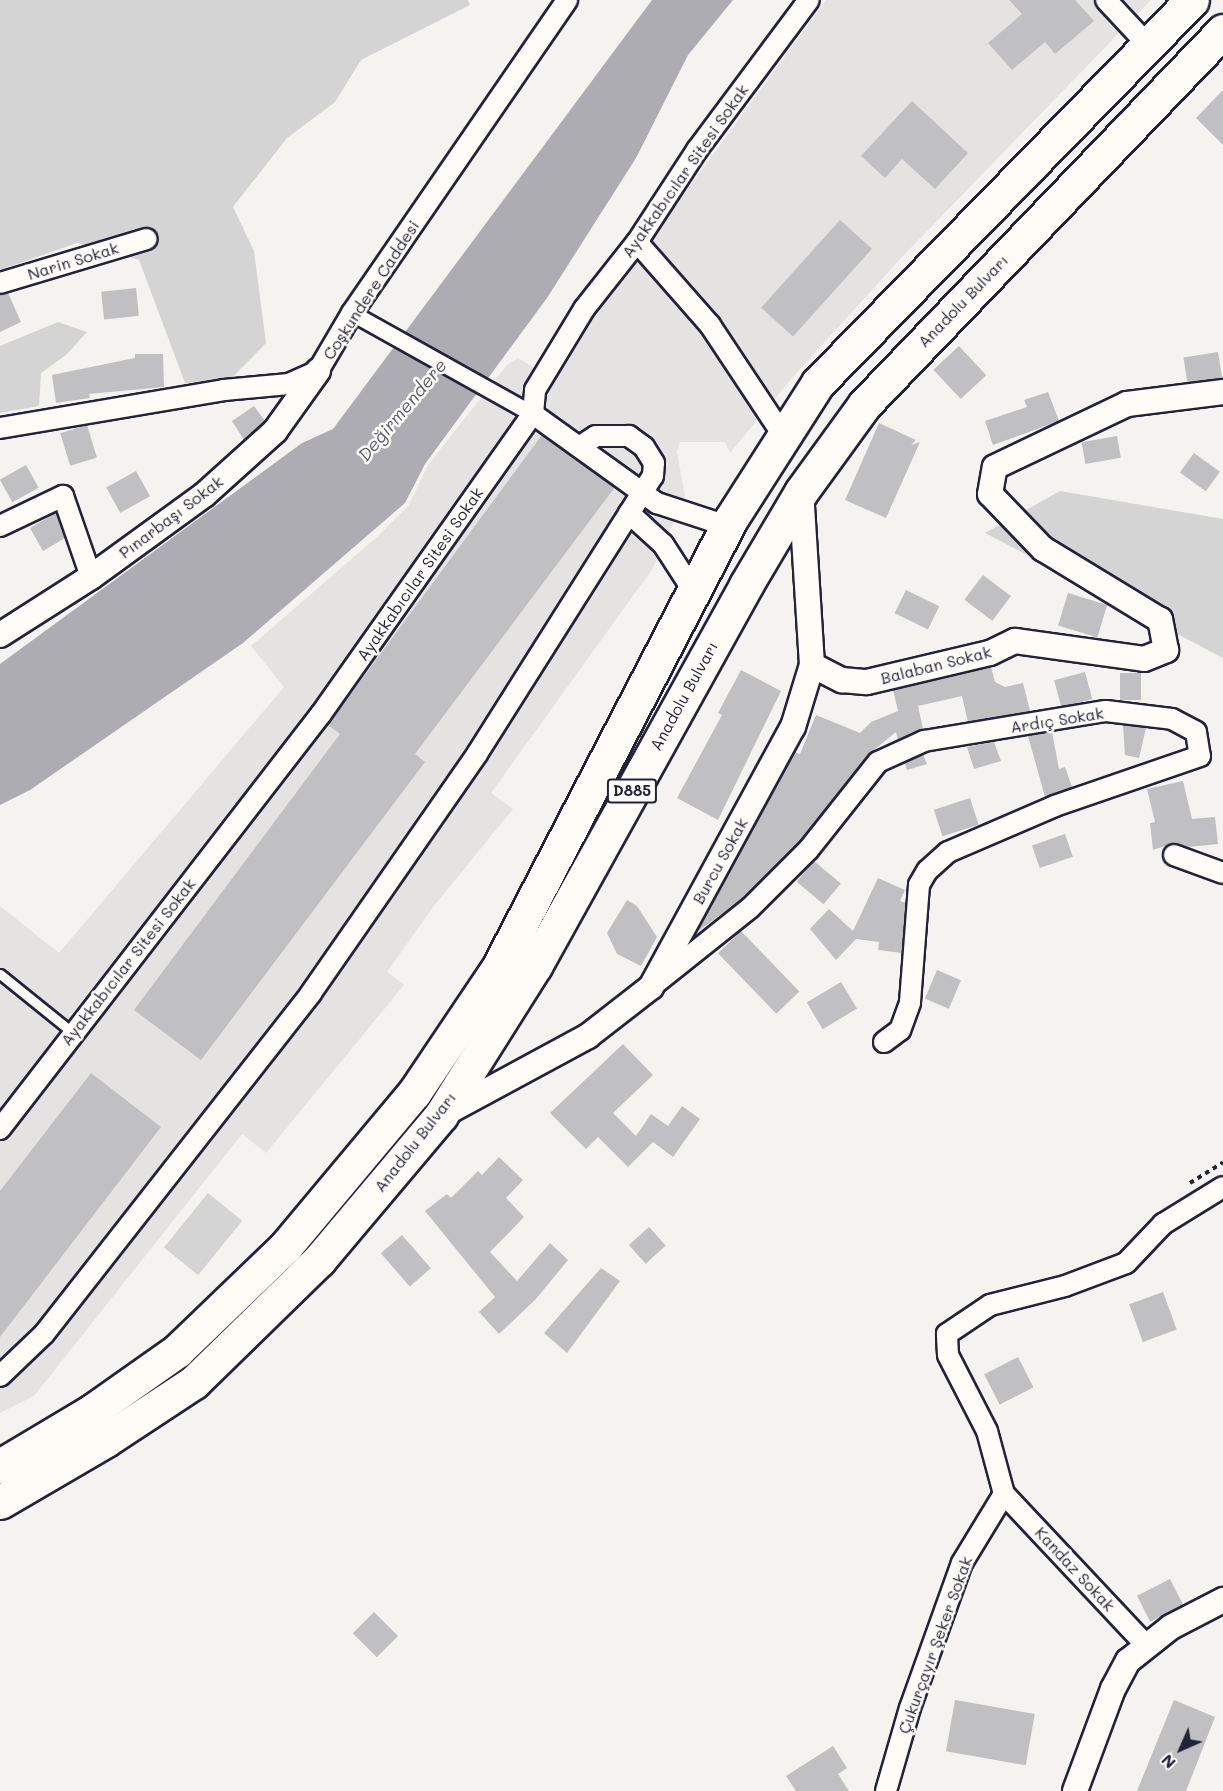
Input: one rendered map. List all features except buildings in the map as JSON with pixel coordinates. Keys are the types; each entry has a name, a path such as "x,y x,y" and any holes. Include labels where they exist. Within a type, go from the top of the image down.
{"highway":[{"name":"Anadolu Bulvarı","path":"0,1466 92,1411 177,1351 286,1246 414,1093 498,968 727,526 818,383 1192,0"},
{"name":"Anadolu Bulvarı","path":"0,1502 106,1440 194,1382 319,1260 441,1115 535,966 801,492 865,404 1223,31"}],"street":[{"name":"Coşkundere Caddesi","path":"0,428 224,390 289,384 318,372 358,316 567,0"},
{"name":"Ayakkabıcılar Sitesi Sokak","path":"0,1129 72,1032 321,714 533,414 535,390 584,309 638,242 697,150 809,0"},
{"path":"1106,0 1148,45"},
{"name":"Narin Sokak","path":"0,284 147,239"},
{"path":"638,242 710,325 784,437"},
{"path":"358,316 512,400 642,492 683,514 727,526"},
{"name":"Pınarbaşı Sokak","path":"2,628 91,577 204,495 275,431 318,372"},
{"name":"Balaban Sokak","path":"812,665 842,680 867,682 990,653 1015,641 1081,647 1144,659 1166,650 1160,620 1043,549 990,494 995,467 1127,404 1223,392"},
{"path":"0,1376 44,1334 311,993 477,754 653,476 654,463 644,447 629,436 596,436 579,447"},
{"name":"Burcu Sokak","path":"441,1115 588,1036 651,987 793,727 812,665 801,492"},
{"path":"0,526 63,496 91,577"},
{"path":"629,513 663,544 694,592"},
{"name":"Ardıç Sokak","path":"651,987 750,908 809,849 878,762 924,741 1106,711 1172,719 1196,732 1200,756 1055,806 948,852 927,871 919,885 910,1003 900,1030 884,1042"},
{"path":"1174,855 1223,873"},
{"path":"1004,1494 987,1431 948,1355 947,1334 990,1305 1065,1286 1126,1263 1163,1224 1223,1187"},
{"name":"Kandaz Sokak","path":"1004,1494 1145,1644"},
{"name":"Çukurçayır Şeker Sokak","path":"886,1791 910,1708 962,1563 1004,1494"},
{"path":"1075,1791 1113,1689 1128,1661 1145,1644 1223,1600"}],"lane":[{"path":"0,974 72,1032"}],"shaded area":[{"path":"0,0 468,0 470,5 361,60 335,102 287,138 233,207 254,251 266,343 222,388 185,383 139,260 77,243 0,270"},
{"path":"826,0 1151,0 903,256 791,379 730,453 725,442 680,442 677,452 685,497 653,568 491,793 513,809 433,907 387,972 404,985 266,1153 242,1134 34,1396 0,1413 0,906 59,953 284,687 251,646 378,536 409,505 428,465 507,365 518,358 536,369 549,387 556,369"},
{"path":"58,322 87,332 66,355 41,373 39,406 0,413 0,346"},
{"path":"1060,491 1223,519 1223,658 985,533"},
{"path":"208,1193 242,1221 198,1275 164,1247"}],"water":[{"name":"Değirmendere","path":"652,0 733,0 688,55 636,158 547,298 425,464 405,503 243,643 30,790 0,805 0,664 302,443 333,429"}]}
